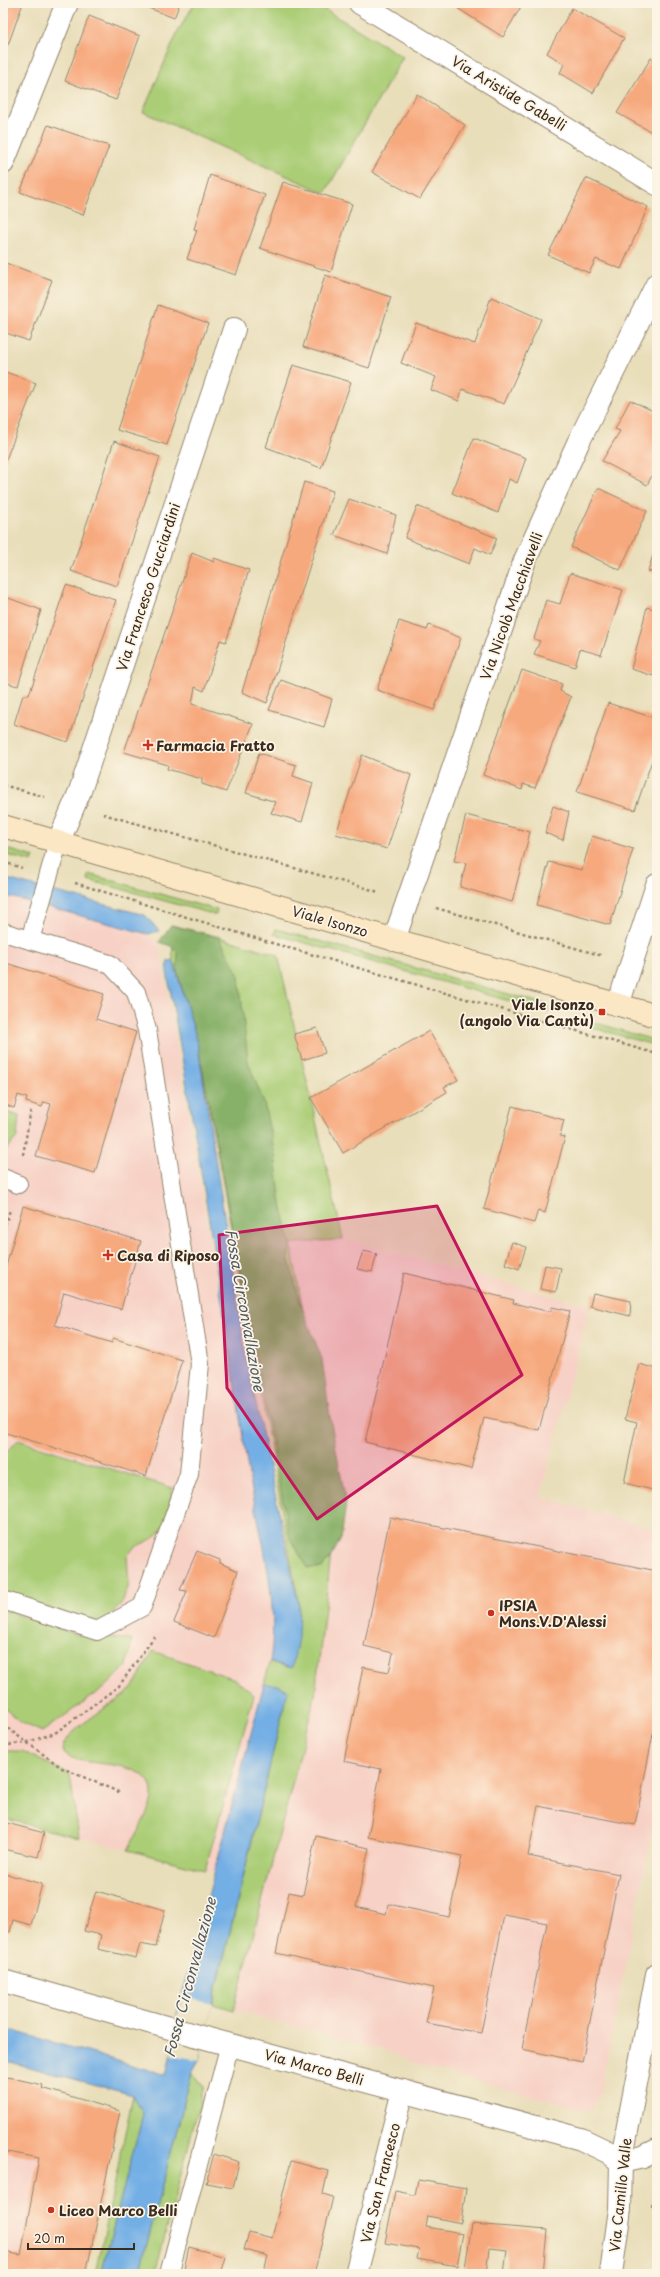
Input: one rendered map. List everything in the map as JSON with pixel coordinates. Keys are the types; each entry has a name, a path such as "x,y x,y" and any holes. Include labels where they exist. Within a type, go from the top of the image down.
{"main road":[{"name":"Viale Isonzo","path":"3,826 657,1016"}],"street":[{"path":"3,163 66,3"},
{"name":"Via Aristide Gabelli","path":"360,3 657,184"},
{"name":"Via Nicolò Macchiavelli","path":"394,940 525,560 578,443 657,284"},
{"name":"Via Francesco Gucciardini","path":"58,843 83,784 234,329"},
{"path":"618,1005 657,885"},
{"name":"Via Camillo Valle","path":"611,2274 620,2209 621,2162 657,1974"},
{"name":"Via Marco Belli","path":"3,1981 205,2038 581,2139 608,2152 621,2162"},
{"name":"Via San Francesco","path":"356,2274 403,2091"},
{"path":"621,2162 643,2157 657,2150"}],"lane":[{"path":"30,940 58,843"},
{"path":"3,932 110,964 136,992 147,1030 200,1364 189,1474 142,1606 96,1631 3,1600"},
{"path":"169,2274 230,2044"}],"path":[{"path":"3,784 631,964"},
{"path":"3,862 44,890 286,947 657,1054"},
{"path":"3,1746 28,1742 54,1733 119,1686 154,1637 142,1606"},
{"path":"3,1725 62,1768 121,1792"}],"highlighted area":[{"path":"437,1206 522,1375 317,1519 227,1388 219,1235"}],"shaded area":[{"name":"Casa di Riposo","path":"3,893 148,934 159,942 269,1586 272,1625 273,1644 270,1662 215,1872 3,1818"},
{"name":"IPSIA Mons.V.D'Alessi","path":"343,1239 590,1306 540,1497 657,1530 657,1806 600,2093 589,2111 419,2066 389,2052 234,2010 315,1696 337,1500 291,1244"},
{"name":"Liceo Marco Belli","path":"3,2076 52,2087 53,2091 82,2101 120,2111 86,2274 3,2274"}],"green space":[{"path":"195,3 314,3 403,57 325,193 143,112 178,31"},
{"path":"3,848 34,857 32,862 3,854"},
{"path":"89,874 217,910 216,915 88,880"},
{"path":"171,925 219,937 278,955 343,1239 291,1244 337,1500 315,1696 234,2010 213,2004 288,1690 277,1685 264,1684 270,1662 292,1668 299,1606 197,1040 173,960"},
{"path":"171,925 219,937 239,976 248,1062 264,1103 275,1155 281,1204 291,1244 288,1257 300,1302 322,1359 330,1417 346,1503 341,1539 332,1555 322,1568 308,1568 290,1539 197,1040 177,971 178,953 171,946 159,942"},
{"path":"276,929 548,1005 548,1012 274,934"},
{"path":"593,1022 657,1041 657,1046 590,1027"},
{"path":"3,1111 19,1116 17,1137 3,1154"},
{"path":"18,1440 173,1488 164,1526 157,1535 139,1545 127,1556 129,1585 121,1605 99,1626 3,1592 3,1456"},
{"path":"3,1610 76,1634 132,1640 127,1665 110,1683 42,1732 20,1722 3,1707"},
{"path":"153,1651 235,1679 254,1695 205,1870 128,1850 146,1816 151,1802 151,1785 145,1777 136,1771 124,1767 76,1759 62,1751 64,1744 79,1727 127,1693"},
{"path":"3,1751 22,1751 70,1775 79,1838 3,1818"},
{"path":"192,2072 204,2086 155,2274 139,2274"},
{"path":"133,2095 143,2114 101,2274 96,2274"}],"water":[{"path":"3,878 145,915 159,931 148,934 3,895"},
{"path":"173,960 197,1040 246,1357 299,1606 298,1638 292,1668 270,1662 273,1636 270,1585 250,1482 218,1275 167,972 168,961"},
{"name":"Fossa Circonvallazione","path":"264,1684 277,1685 288,1690 199,2060 192,2072 139,2274 101,2274 143,2114 133,2095 3,2060 3,2028 166,2075 174,2040 173,2029"}],"pier":[{"path":"183,1997 213,2004 199,2060 171,2055 173,2029"}],"building":[{"path":"3,3 23,3 8,45 3,43"},
{"path":"136,3 180,3 174,18"},
{"path":"456,3 523,3 503,37 454,6"},
{"path":"572,8 624,38 593,93 560,73 564,64 547,53"},
{"path":"89,16 140,36 116,100 65,81"},
{"path":"651,58 657,62 657,135 617,113"},
{"path":"417,94 465,125 420,199 372,172"},
{"path":"48,125 109,146 83,215 20,192"},
{"path":"210,175 265,195 236,275 187,259 197,230 194,229"},
{"path":"586,178 648,207 621,269 596,259 589,273 548,255"},
{"path":"283,182 352,204 331,272 260,248"},
{"path":"3,262 52,280 29,341 3,332"},
{"path":"325,275 391,297 369,368 303,347"},
{"path":"491,297 541,319 504,404 462,389 459,401 431,390 436,377 401,363 416,323 475,344"},
{"path":"158,305 208,323 167,445 117,430"},
{"path":"293,365 351,382 321,468 266,447"},
{"path":"3,371 36,383 3,467"},
{"path":"630,400 657,413 657,466 647,485 602,461 620,431 615,429"},
{"path":"474,438 526,458 517,483 509,479 498,513 452,493"},
{"path":"114,441 160,457 117,586 71,571"},
{"path":"304,482 333,491 267,703 242,692"},
{"path":"598,488 647,511 620,570 571,547"},
{"path":"349,499 396,515 387,554 334,535"},
{"path":"417,506 497,538 490,555 475,548 469,564 405,538"},
{"path":"657,542 657,574 648,571"},
{"path":"192,553 214,562 214,558 249,570 226,642 220,640 204,691 195,687 192,704 253,724 226,792 202,784 202,779 167,769 168,765 124,752"},
{"path":"570,573 623,590 601,655 580,649 575,667 534,654 540,641 534,639 546,600 560,604"},
{"path":"66,585 116,600 68,742 14,724 23,695 29,695"},
{"path":"3,596 41,610 18,686 3,682"},
{"path":"647,607 657,610 657,677 631,669"},
{"path":"399,621 427,630 429,625 461,638 434,710 377,690"},
{"path":"522,670 562,684 560,691 571,697 535,788 523,784 522,790 483,775"},
{"path":"281,680 332,699 324,727 269,710"},
{"path":"608,703 657,719 657,746 635,810 577,792"},
{"path":"259,753 296,765 293,776 313,783 302,822 271,813 276,802 246,793"},
{"path":"362,755 411,775 387,849 336,834"},
{"path":"553,806 569,812 563,840 545,833"},
{"path":"466,815 530,832 512,902 460,887 466,863 454,861"},
{"path":"592,836 633,849 610,925 537,905 549,862 582,870"},
{"path":"3,962 104,994 96,1019 136,1032 95,1173 36,1156 51,1104 44,1102 42,1107 26,1102 27,1098 18,1095 14,1108 3,1104"},
{"path":"317,1028 325,1053 302,1060 294,1034"},
{"path":"429,1031 458,1080 444,1087 447,1092 343,1153 311,1098"},
{"path":"512,1106 564,1120 560,1136 565,1137 545,1213 538,1210 534,1223 484,1209"},
{"path":"23,1206 141,1241 121,1309 64,1292 55,1325 112,1343 113,1338 182,1360 146,1476 3,1432 3,1277"},
{"path":"512,1242 526,1247 519,1269 505,1264"},
{"path":"363,1251 377,1254 372,1272 357,1269"},
{"path":"657,1258 657,1270 654,1269"},
{"path":"545,1265 561,1268 556,1292 540,1289"},
{"path":"404,1273 514,1300 513,1303 550,1312 552,1307 570,1311 539,1430 484,1418 471,1469 365,1442"},
{"path":"593,1293 631,1301 630,1316 590,1306"},
{"path":"639,1364 657,1369 657,1491 624,1483 637,1422 625,1419"},
{"path":"390,1517 657,1571 657,1714 635,1825 538,1806 528,1856 619,1874 582,2062 522,2049 547,1923 504,1915 481,2033 426,2023 434,1988 276,1953 289,1892 303,1895 316,1836 369,1848 356,1907 386,1914 388,1904 449,1917 462,1856 368,1837 381,1769 344,1761 363,1667 389,1672 393,1653 364,1646"},
{"path":"197,1551 220,1560 220,1563 238,1571 214,1638 174,1622 187,1591 180,1590"},
{"path":"3,1822 44,1833 38,1857 3,1849"},
{"path":"3,1873 42,1884 31,1925 13,1920 10,1932 3,1930"},
{"path":"96,1891 165,1910 156,1947 140,1944 136,1958 98,1949 101,1935 84,1931"},
{"name":"Liceo Marco Belli","path":"3,2076 43,2085 42,2088 120,2111 86,2274 3,2274 3,2252 21,2255 39,2158 3,2151"},
{"path":"214,2154 239,2162 233,2188 206,2183"},
{"path":"291,2161 328,2171 323,2194 333,2197 314,2274 263,2274 268,2256 244,2250 249,2232 272,2238"},
{"path":"418,2180 466,2188 461,2223 428,2216 426,2227 463,2233 457,2266 417,2259 419,2249 385,2243 395,2191 415,2195"},
{"path":"472,2224 547,2230 543,2274 504,2274 507,2250 489,2248 486,2274 464,2274"},
{"path":"189,2247 226,2257 221,2274 204,2274 184,2269"}],"place":[{"name":"Farmacia Fratto","path":"148,745"},
{"name":"Viale Isonzo (angolo Via Cantù)","path":"602,1012"},
{"name":"Casa di Riposo","path":"108,1255"},
{"name":"IPSIA Mons.V.D'Alessi","path":"491,1613"},
{"name":"Liceo Marco Belli","path":"51,2210"}]}
